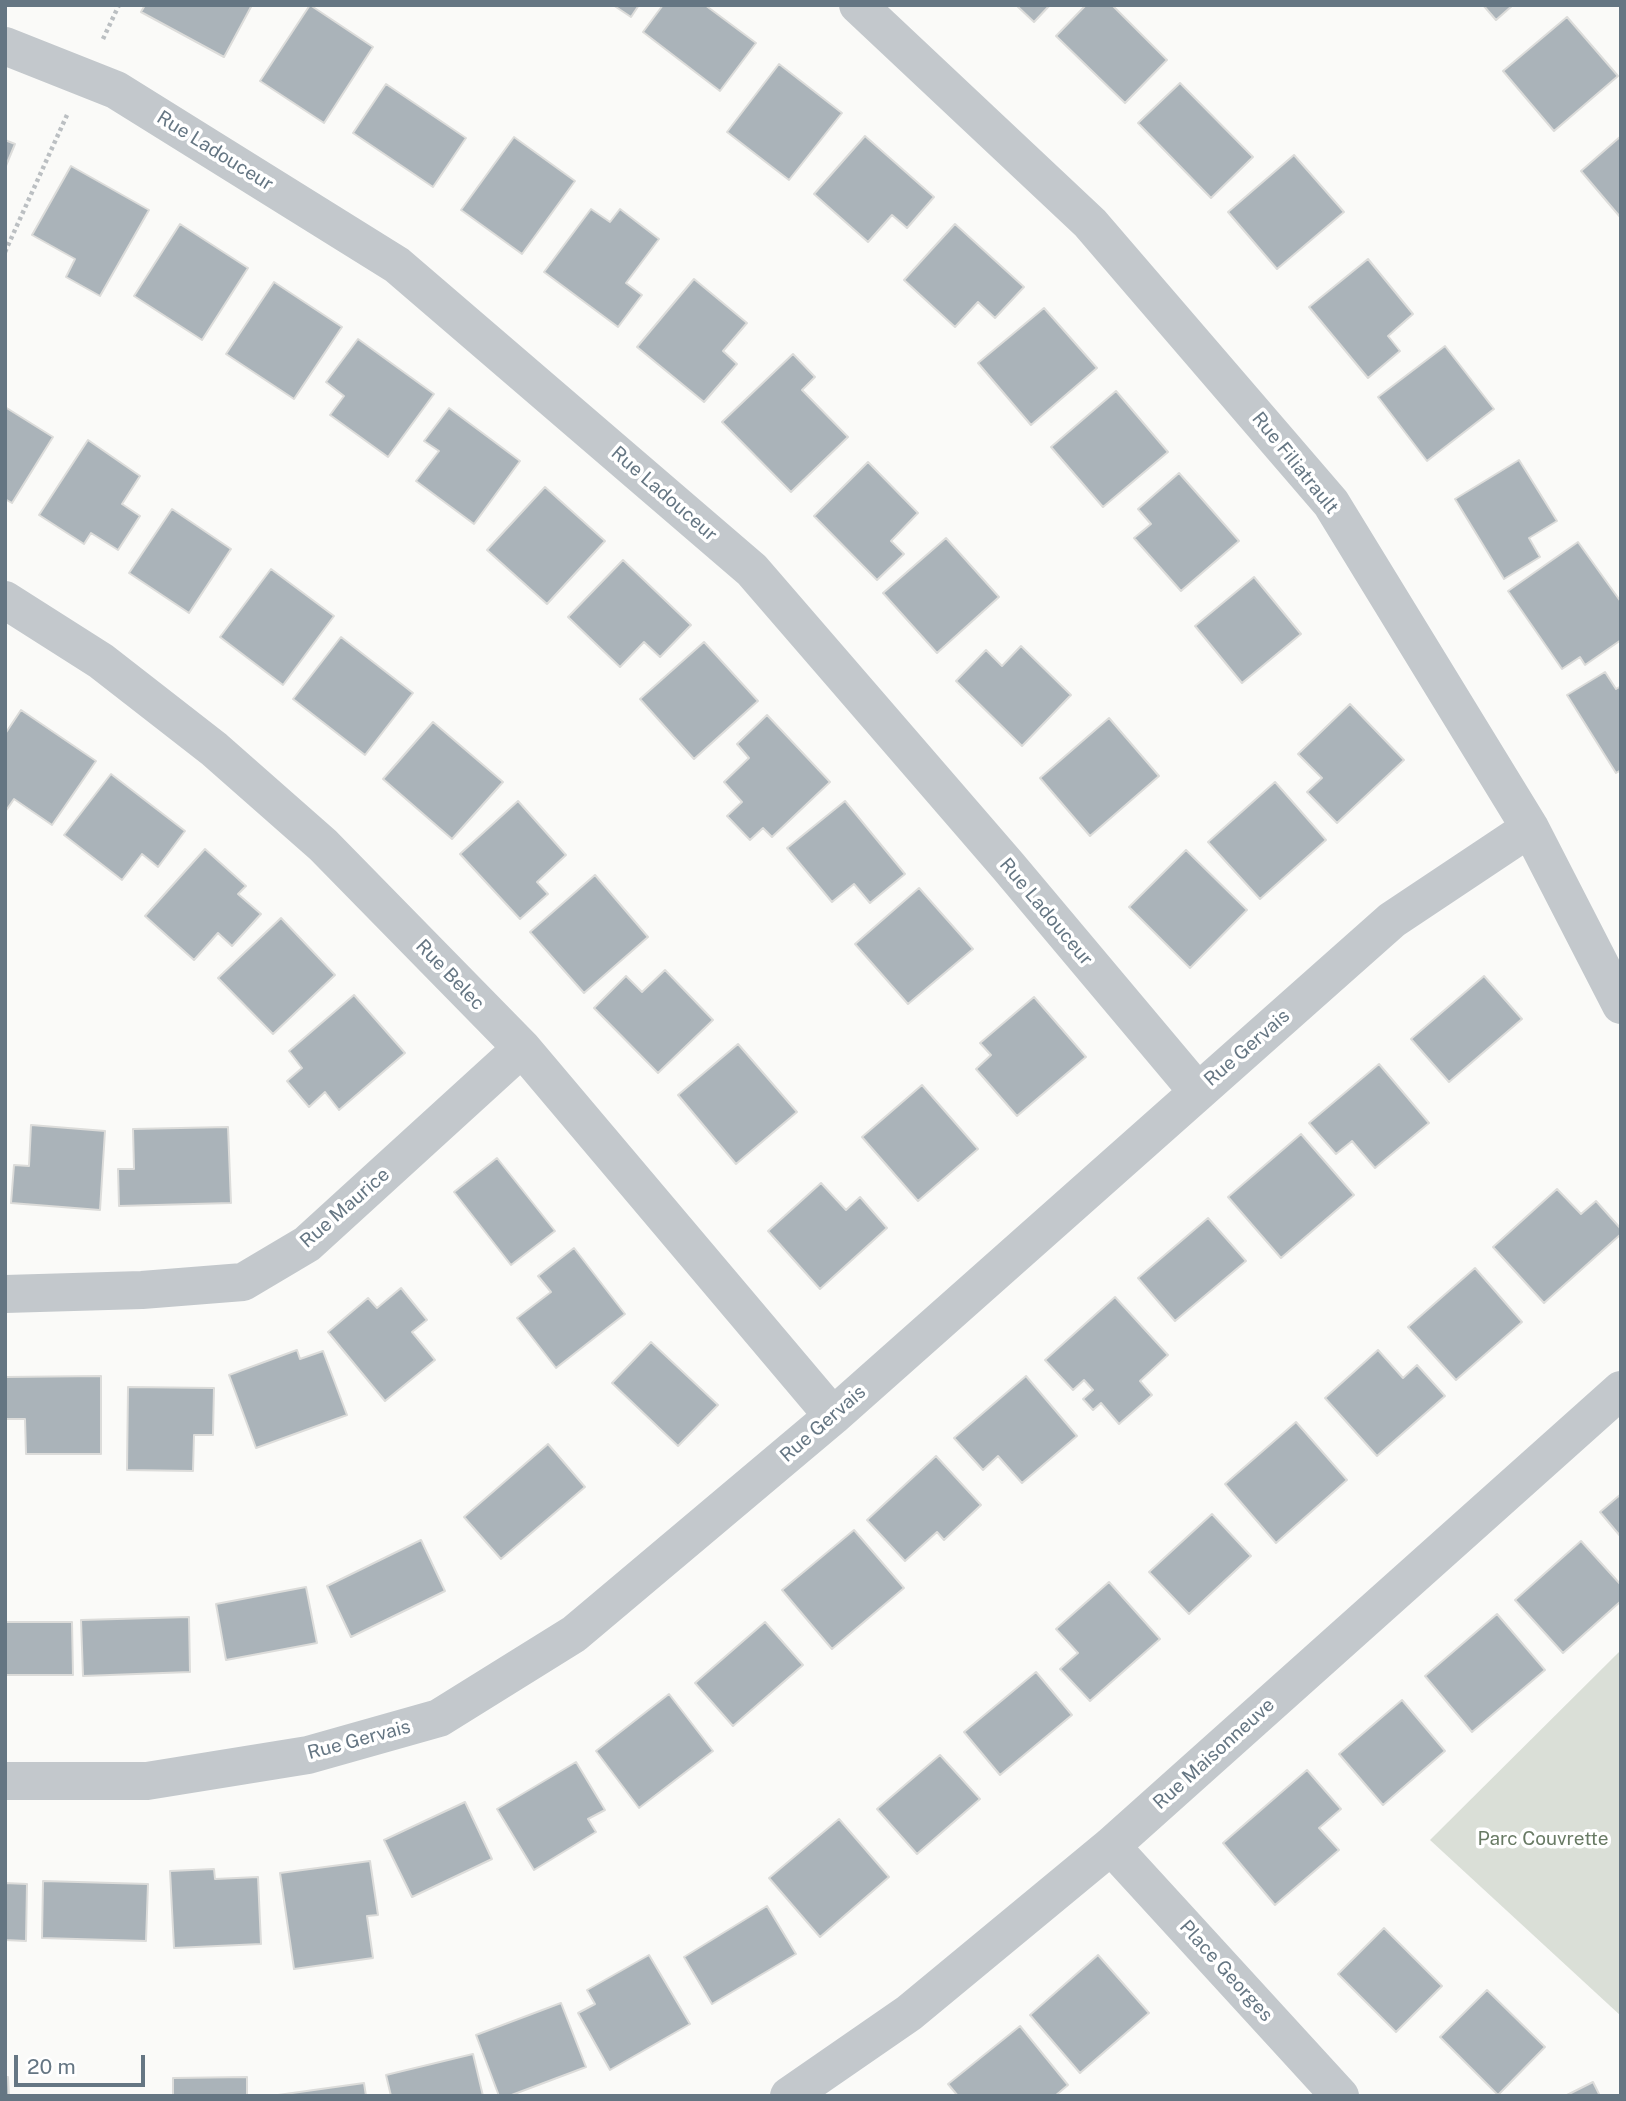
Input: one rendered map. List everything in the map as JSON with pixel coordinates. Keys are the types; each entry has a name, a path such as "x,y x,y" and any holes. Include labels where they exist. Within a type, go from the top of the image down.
{"street":[{"name":"Rue Filiatrault","path":"858,5 1090,223 1331,503 1530,828 1621,1005"},
{"name":"Rue Ladouceur","path":"5,46 116,90 397,265 752,570 999,855 1198,1092"},
{"name":"Rue Belec","path":"5,600 100,661 214,749 323,845 522,1048 833,1416"},
{"name":"Rue Gervais","path":"5,1781 147,1781 308,1755 439,1718 574,1634 833,1416 1392,920 1530,828"},
{"name":"Rue Maurice","path":"5,1294 142,1290 243,1282 307,1244 522,1048"},
{"name":"Rue Maisonneuve","path":"789,2096 909,2013 1111,1846 1621,1390"},
{"name":"Place Georges","path":"1111,1846 1340,2096"}],"path":[{"path":"98,48 119,5"},
{"path":"5,252 69,111"}],"green space":[{"name":"Parc Couvrette","path":"1621,1650 1621,2016 1430,1840"}],"building":[{"path":"145,5 252,5 224,57 141,12"},
{"path":"310,5 373,47 324,123 260,81"},
{"path":"613,5 639,5 631,17"},
{"path":"663,5 705,5 756,43 720,91 643,32"},
{"path":"1016,5 1050,5 1034,22"},
{"path":"1086,5 1112,5 1167,60 1125,103 1056,36"},
{"path":"1483,5 1513,5 1496,20"},
{"path":"1567,17 1618,76 1554,131 1503,71"},
{"path":"779,64 842,113 789,180 727,132"},
{"path":"1180,83 1253,157 1211,198 1138,123"},
{"path":"386,84 466,138 433,187 353,133"},
{"path":"865,136 934,197 907,228 892,215 868,242 814,194"},
{"path":"1621,136 1621,218 1581,171"},
{"path":"514,137 575,181 522,254 461,210"},
{"path":"5,140 15,144 5,168"},
{"path":"1294,155 1344,212 1277,269 1228,212"},
{"path":"71,166 149,210 100,296 66,277 75,259 32,235"},
{"path":"591,209 610,222 620,209 659,239 626,283 642,295 618,327 544,272"},
{"path":"180,224 248,268 202,340 134,296"},
{"path":"955,224 1024,287 995,318 978,302 955,327 904,280"},
{"path":"1368,259 1413,314 1388,336 1400,351 1368,378 1309,307"},
{"path":"694,279 747,323 723,351 737,364 704,402 637,347"},
{"path":"274,282 342,327 294,399 226,354"},
{"path":"1044,308 1097,368 1031,425 978,363"},
{"path":"358,339 434,394 388,457 330,415 344,396 326,382"},
{"path":"1445,346 1494,409 1427,461 1378,397"},
{"path":"793,354 815,377 802,390 848,437 791,492 722,422"},
{"path":"1116,391 1168,452 1103,507 1051,447"},
{"path":"5,407 53,437 12,503 5,499"},
{"path":"449,408 520,461 474,524 416,481 439,451 424,441"},
{"path":"88,440 140,476 122,504 140,516 118,550 91,533 84,544 39,515"},
{"path":"1519,460 1557,521 1529,538 1540,557 1504,579 1455,499"},
{"path":"868,462 918,513 891,541 904,554 877,580 814,516"},
{"path":"1179,473 1239,541 1181,591 1134,538 1151,524 1138,509"},
{"path":"545,487 605,541 547,604 487,550"},
{"path":"172,509 231,549 189,613 129,573"},
{"path":"946,538 999,597 937,653 883,593"},
{"path":"1578,542 1621,602 1621,640 1585,665 1580,657 1562,669 1508,591"},
{"path":"623,560 691,625 660,657 644,642 620,667 568,617"},
{"path":"271,569 334,616 283,685 220,637"},
{"path":"1254,577 1301,634 1242,683 1195,626"},
{"path":"341,637 413,693 365,755 293,699"},
{"path":"704,642 758,701 694,759 640,699"},
{"path":"1021,646 1071,695 1022,746 956,681 986,650 1002,666"},
{"path":"1605,672 1616,689 1621,686 1621,770 1616,773 1567,695"},
{"path":"1350,704 1404,760 1337,823 1307,792 1322,778 1298,754"},
{"path":"21,710 96,761 52,825 14,799 5,812 5,734"},
{"path":"767,715 830,782 772,837 763,828 750,840 727,816 742,802 724,782 749,758 737,744"},
{"path":"1109,718 1159,776 1090,836 1040,778"},
{"path":"433,722 503,782 452,839 383,779"},
{"path":"111,774 185,831 158,867 142,854 122,880 64,835"},
{"path":"1275,782 1326,840 1260,899 1208,842"},
{"path":"518,801 566,855 537,882 548,894 520,919 460,854"},
{"path":"845,801 905,874 870,903 854,884 832,902 787,848"},
{"path":"205,849 246,886 238,894 261,914 232,946 218,933 194,960 145,916"},
{"path":"1186,850 1247,910 1190,968 1129,907"},
{"path":"595,875 648,937 584,993 530,932"},
{"path":"919,888 973,949 908,1004 855,944"},
{"path":"281,918 335,975 273,1034 218,978"},
{"path":"665,970 713,1020 658,1073 594,1008 626,976 642,992"},
{"path":"1484,976 1522,1019 1449,1082 1411,1039"},
{"path":"354,995 405,1053 339,1110 325,1092 309,1107 287,1081 302,1068 289,1051"},
{"path":"1034,997 1086,1057 1017,1116 976,1069 991,1055 980,1043"},
{"path":"738,1044 797,1112 736,1164 678,1095"},
{"path":"1379,1064 1429,1123 1375,1168 1352,1141 1336,1154 1309,1123"},
{"path":"922,1085 978,1149 918,1201 862,1137"},
{"path":"31,1125 105,1131 100,1210 11,1203 14,1165 29,1166"},
{"path":"228,1127 231,1203 119,1206 118,1169 134,1169 133,1129"},
{"path":"1301,1134 1354,1195 1281,1258 1228,1197"},
{"path":"497,1158 555,1231 511,1265 454,1192"},
{"path":"821,1183 846,1210 860,1197 887,1228 820,1289 768,1231"},
{"path":"1557,1189 1581,1214 1596,1201 1621,1229 1621,1234 1544,1303 1493,1247"},
{"path":"1208,1218 1246,1261 1175,1321 1138,1278"},
{"path":"574,1248 625,1314 556,1368 517,1318 551,1292 538,1276"},
{"path":"1475,1268 1522,1322 1456,1380 1408,1327"},
{"path":"401,1288 427,1320 412,1332 435,1360 385,1401 328,1332 368,1298 377,1308"},
{"path":"1115,1297 1168,1355 1140,1381 1152,1395 1119,1424 1101,1403 1093,1410 1083,1399 1093,1390 1084,1380 1073,1390 1045,1360"},
{"path":"651,1342 718,1405 678,1446 612,1383"},
{"path":"297,1350 300,1359 323,1351 347,1415 256,1448 229,1375"},
{"path":"1378,1350 1403,1378 1417,1365 1445,1396 1377,1456 1325,1398"},
{"path":"101,1376 101,1454 26,1454 25,1419 6,1419 6,1377"},
{"path":"1026,1376 1077,1436 1022,1483 998,1456 983,1470 954,1438"},
{"path":"128,1387 214,1388 213,1435 194,1435 193,1471 127,1470"},
{"path":"1296,1422 1347,1480 1276,1543 1225,1484"},
{"path":"548,1444 585,1487 501,1559 464,1517"},
{"path":"936,1456 981,1505 944,1540 937,1532 905,1561 867,1520"},
{"path":"1621,1494 1621,1537 1600,1512"},
{"path":"1212,1514 1251,1556 1189,1614 1149,1572"},
{"path":"854,1530 904,1588 832,1649 782,1590"},
{"path":"421,1540 445,1591 351,1637 327,1586"},
{"path":"1581,1541 1621,1585 1621,1601 1563,1653 1515,1600"},
{"path":"1109,1582 1160,1639 1090,1701 1060,1669 1078,1653 1056,1629"},
{"path":"306,1587 317,1643 226,1660 216,1604"},
{"path":"1497,1614 1545,1670 1472,1732 1425,1676"},
{"path":"189,1617 190,1672 83,1676 81,1620"},
{"path":"5,1622 72,1622 73,1675 5,1675"},
{"path":"765,1622 803,1665 733,1726 695,1683"},
{"path":"1036,1672 1072,1715 1000,1775 964,1732"},
{"path":"669,1694 713,1751 639,1808 596,1751"},
{"path":"1402,1700 1445,1751 1383,1805 1339,1754"},
{"path":"940,1755 980,1799 917,1854 877,1809"},
{"path":"576,1762 605,1810 588,1819 596,1832 534,1870 497,1809"},
{"path":"1307,1770 1341,1809 1319,1828 1339,1850 1275,1905 1223,1843"},
{"path":"465,1802 492,1859 412,1897 384,1840"},
{"path":"839,1819 889,1877 820,1937 769,1878"},
{"path":"370,1861 378,1915 367,1916 373,1958 294,1969 280,1873"},
{"path":"214,1869 215,1879 258,1877 261,1944 174,1948 170,1871"},
{"path":"43,1881 148,1884 146,1941 42,1938"},
{"path":"5,1883 27,1884 26,1941 5,1940"},
{"path":"767,1906 796,1954 712,2004 684,1957"},
{"path":"1384,1928 1442,1986 1396,2032 1338,1974"},
{"path":"649,1955 690,2024 610,2070 578,2013 595,2004 587,1990"},
{"path":"1098,1955 1149,2013 1080,2073 1030,2015"},
{"path":"1487,1990 1545,2047 1498,2095 1440,2037"},
{"path":"561,2003 586,2067 509,2096 499,2096 476,2035"},
{"path":"1020,2026 1068,2085 1055,2096 958,2096 948,2084"},
{"path":"473,2054 483,2096 391,2096 386,2075"},
{"path":"5,2077 8,2077 9,2096 5,2096"},
{"path":"247,2077 247,2096 173,2096 173,2078"},
{"path":"1593,2082 1600,2096 1565,2096"},
{"path":"364,2083 366,2096 278,2095"}]}
